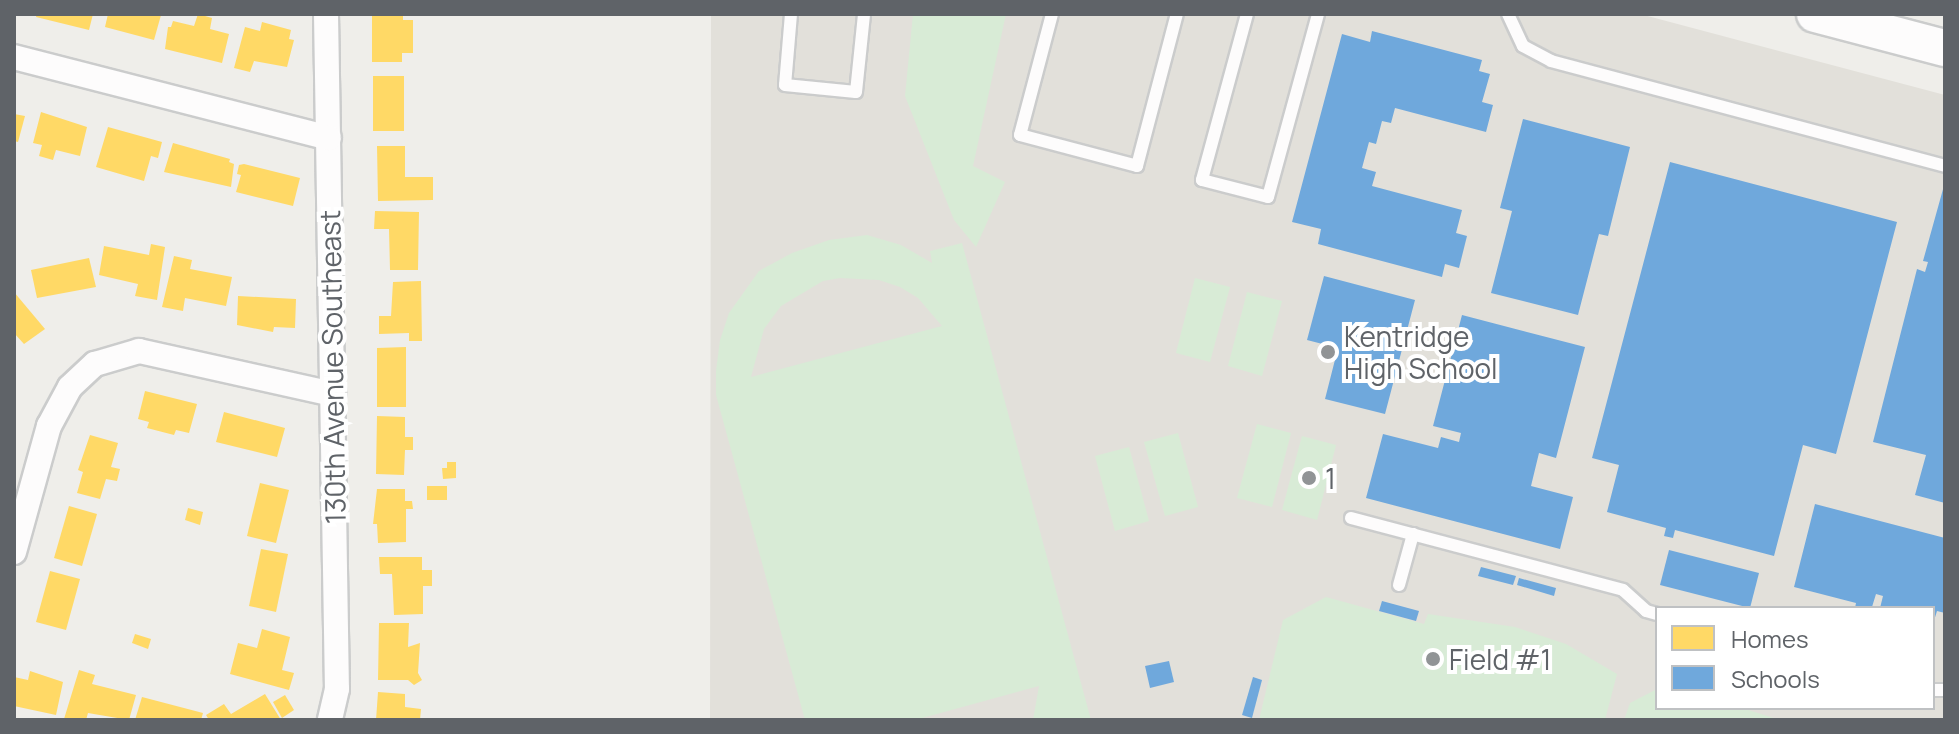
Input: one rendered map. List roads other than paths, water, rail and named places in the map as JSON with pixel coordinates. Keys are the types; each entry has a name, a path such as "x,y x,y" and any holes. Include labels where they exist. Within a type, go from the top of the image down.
{"main road":[{"path":"1815,14 1945,48"}],"street":[{"name":"130th Avenue Southeast","path":"326,14 337,689 330,720"},
{"path":"14,57 329,138"},
{"path":"14,552 49,426 70,387 95,364 139,351 333,394"}],"lane":[{"path":"791,14 785,85 856,92 864,14"},
{"path":"1052,14 1020,135 1137,166 1177,14"},
{"path":"1247,14 1202,180 1268,197 1318,14"},
{"path":"1508,14 1523,46 1551,61 1945,166"},
{"path":"1351,518 1623,590 1646,611 1655,613"},
{"path":"1399,585 1413,534"}],"place":[{"name":"Kentridge High School","path":"1328,352"},
{"name":"1","path":"1309,478"},
{"name":"Field #1","path":"1433,659"}]}
